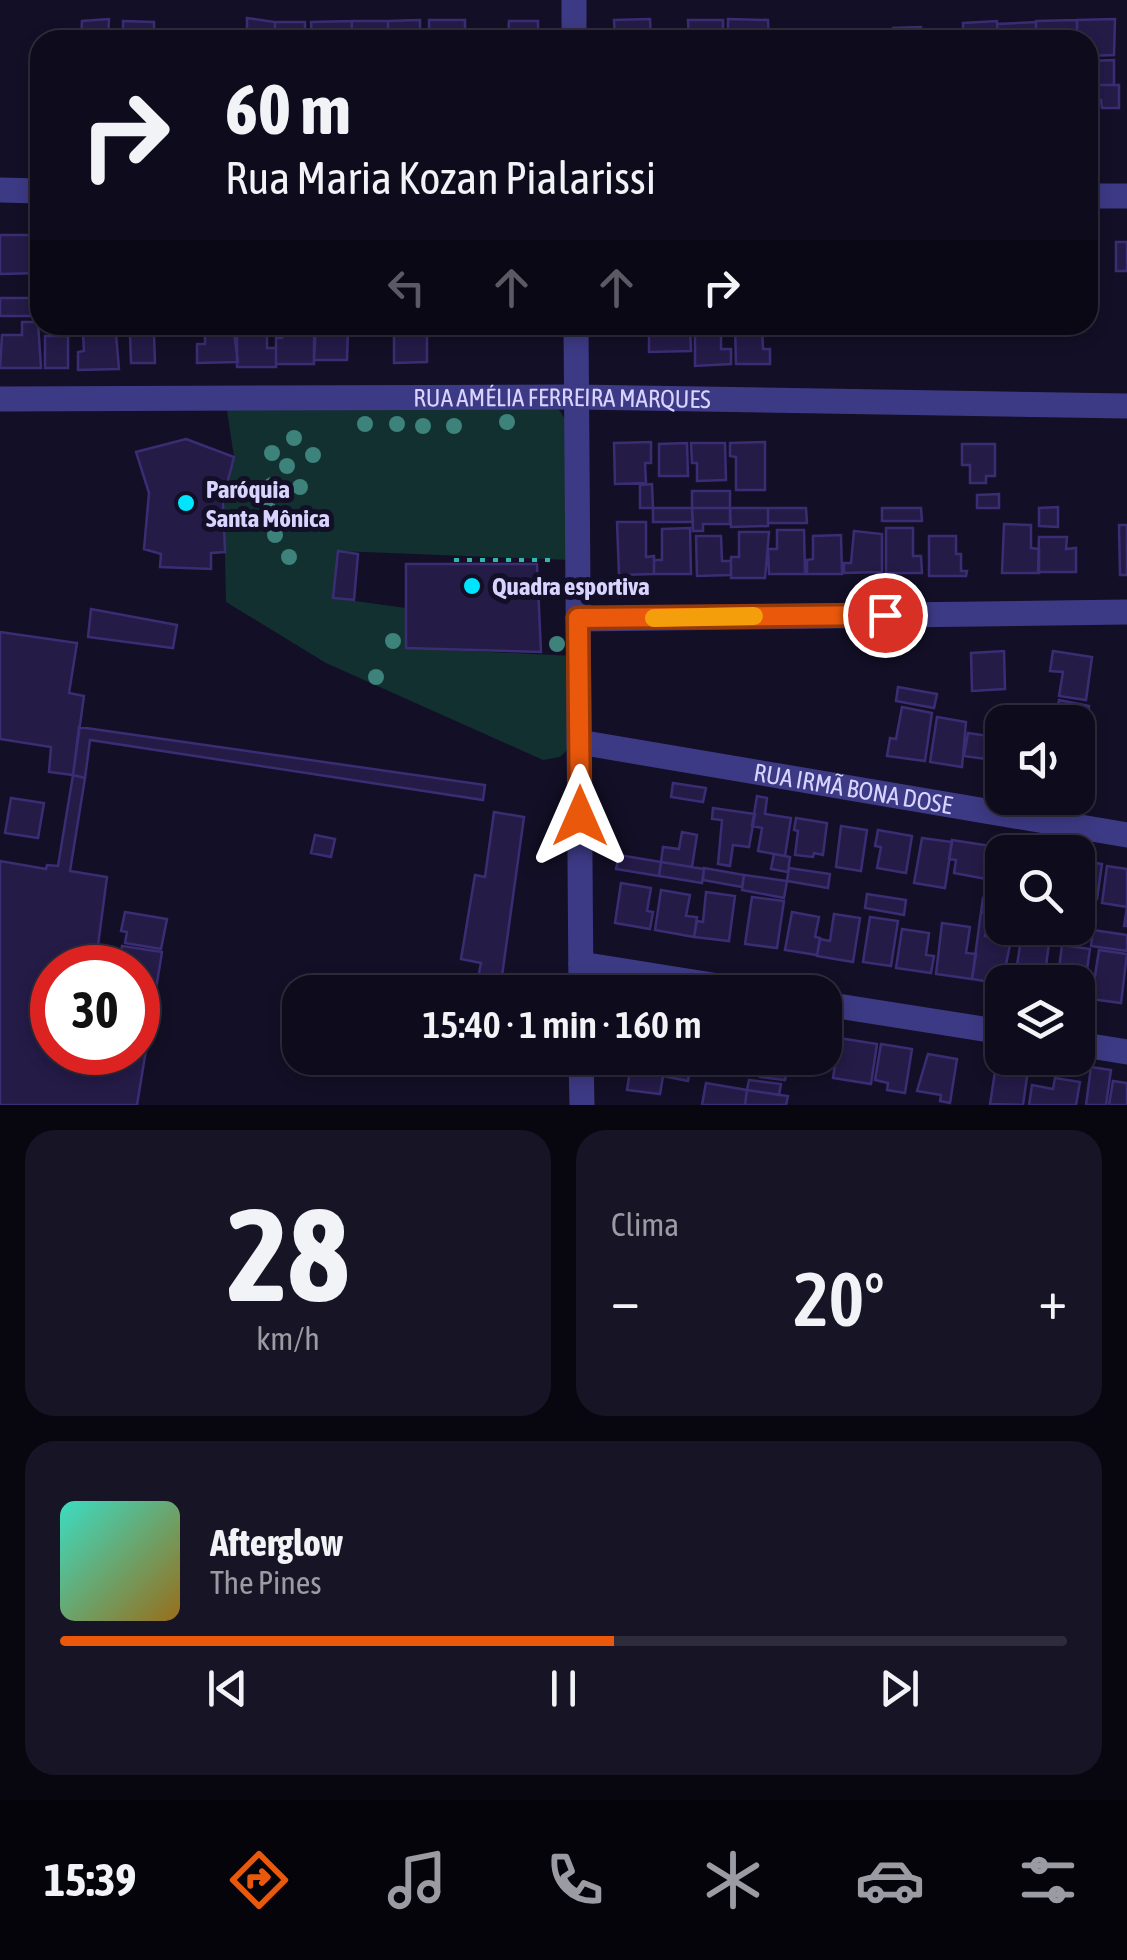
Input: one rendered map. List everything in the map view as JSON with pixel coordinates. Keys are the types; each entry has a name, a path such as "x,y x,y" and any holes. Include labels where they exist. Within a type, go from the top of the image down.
{"street":[{"path":"574,0 574,30"},
{"path":"0,190 30,191"},
{"path":"1098,196 1127,196"},
{"path":"576,335 580,975"},
{"name":"RUA AMÉLIA FERREIRA MARQUES","path":"0,399 577,397 1127,406"},
{"path":"578,618 1127,612"},
{"name":"RUA IRMÃ BONA DOSE","path":"579,742 1127,836"},
{"path":"580,964 649,975"},
{"path":"842,1007 985,1029"},
{"path":"1095,1047 1127,1052"},
{"path":"582,1075 582,1105"}],"path":[{"path":"454,560 578,560"}],"green space":[{"path":"544,402 559,410 568,423 571,560 338,551 333,598 406,608 407,648 574,656 575,743 560,757 543,760 326,663 226,602 224,507 234,457 226,404"}],"building":[{"path":"247,18 275,22 275,30 236,30 247,29"},
{"path":"109,19 108,30 82,30 82,21"},
{"path":"650,19 651,30 614,30 614,20"},
{"path":"728,19 768,20 768,30 728,30"},
{"path":"1115,19 1114,55 1098,56 1098,30 1077,30 1077,20"},
{"path":"420,20 420,30 388,30 388,21"},
{"path":"429,20 465,20 465,30 429,30"},
{"path":"688,20 723,20 723,30 688,30"},
{"path":"1077,20 1077,30 1036,30 1036,21"},
{"path":"123,21 154,22 154,30 123,30"},
{"path":"352,21 388,21 388,30 352,30"},
{"path":"352,21 352,30 311,30 311,22"},
{"path":"509,21 538,21 538,30 509,30"},
{"path":"997,21 997,30 963,30 963,23"},
{"path":"275,22 305,22 305,30 275,30"},
{"path":"1036,22 1036,30 997,30 997,24"},
{"path":"921,27 921,30 893,30"},
{"path":"1114,60 1114,85 1098,85 1098,61"},
{"path":"1098,85 1119,85 1119,108 1102,108"},
{"path":"0,235 30,235 30,273 0,274"},
{"path":"1116,242 1127,242 1127,271 1116,271"},
{"path":"0,298 30,298 30,316 0,316"},
{"path":"22,322 30,322 30,335 39,335 41,368 0,368 2,335 22,335"},
{"path":"83,335 116,335 119,369 78,370 78,352 84,351"},
{"path":"130,335 154,335 155,363 131,363"},
{"path":"205,335 234,335 238,362 197,363 197,344 205,344"},
{"path":"237,335 267,335 267,348 276,348 276,367 237,367"},
{"path":"314,335 314,364 276,364 276,338"},
{"path":"315,335 348,335 347,360 314,360"},
{"path":"394,335 427,335 427,362 394,363"},
{"path":"649,335 690,335 691,351 649,352"},
{"path":"695,335 721,335 721,349 731,349 731,364 695,366"},
{"path":"735,335 762,335 763,349 770,349 770,364 736,364"},
{"path":"45,336 68,336 68,368 45,368"},
{"name":"Paróquia Santa Mônica","path":"186,439 234,457 223,500 225,552 211,553 211,569 160,567 161,554 144,549 149,493 136,452"},
{"path":"651,442 651,463 645,463 646,483 615,484 614,443"},
{"path":"765,442 765,490 736,490 736,457 730,456 730,443"},
{"path":"687,443 688,476 659,476 659,444"},
{"path":"691,443 725,443 726,480 697,481"},
{"path":"962,444 995,444 995,476 986,476 986,483 970,483 970,465 962,465"},
{"path":"652,484 653,508 640,508 640,485"},
{"path":"692,491 730,491 730,508 692,508"},
{"path":"999,494 999,508 977,508 977,495"},
{"path":"1058,507 1058,527 1039,526 1039,508"},
{"path":"653,508 692,508 693,522 653,522"},
{"path":"692,508 730,508 730,524 703,524 703,531 693,531"},
{"path":"730,508 768,508 768,526 731,527"},
{"path":"768,508 806,508 807,523 768,523"},
{"path":"882,508 921,508 922,521 882,521"},
{"path":"617,522 646,522 646,557 654,556 654,574 619,575"},
{"path":"1004,524 1031,525 1031,548 1039,549 1039,573 1002,573"},
{"path":"1119,525 1127,525 1127,575 1120,575"},
{"path":"690,528 691,574 654,574 654,560 662,560 662,529"},
{"path":"886,528 913,528 913,556 921,556 922,573 886,573"},
{"path":"777,530 804,530 805,574 769,574 768,549 777,549"},
{"path":"854,531 882,534 882,572 844,573 844,563 851,563"},
{"path":"739,532 769,532 765,578 731,578 731,557 739,557"},
{"path":"841,535 842,574 807,574 807,560 813,559 813,536"},
{"path":"696,536 721,536 722,561 731,561 731,575 697,576"},
{"path":"929,536 956,536 956,554 961,554 961,571 967,571 966,576 929,576"},
{"path":"1039,537 1067,537 1066,549 1076,548 1076,572 1038,572"},
{"path":"338,551 358,554 354,600 333,598"},
{"name":"Quadra esportiva","path":"406,564 537,564 541,652 406,648"},
{"path":"91,609 177,625 173,648 88,637"},
{"path":"0,632 77,643 69,693 84,696 73,775 49,772 51,747 0,739"},
{"path":"1004,651 1005,689 972,691 971,653"},
{"path":"1053,651 1092,657 1086,700 1059,696 1063,672 1050,671"},
{"path":"898,687 937,694 934,708 896,701"},
{"path":"1059,700 1084,705 1058,705"},
{"path":"902,707 932,713 925,761 887,756 890,738 896,739"},
{"path":"937,717 966,722 962,767 930,762"},
{"path":"79,727 485,785 483,800 90,740 85,778 73,775"},
{"path":"968,733 985,736 985,759 964,756"},
{"path":"73,775 85,778 70,871 107,877 98,945 30,945 30,1075 142,1075 137,1105 0,1105 0,861 46,869 47,865 58,866"},
{"path":"673,783 706,788 703,802 671,797"},
{"path":"757,796 767,798 765,814 791,818 785,856 758,851 762,828 752,826"},
{"path":"11,798 44,803 38,838 5,833"},
{"path":"713,808 755,814 749,847 733,845 730,866 718,864 722,820 712,819"},
{"path":"494,812 524,817 502,975 479,975 481,963 461,959 475,875 485,877"},
{"path":"796,818 827,823 823,855 795,855"},
{"path":"841,826 867,830 861,871 836,867"},
{"path":"878,830 912,836 906,873 877,868 881,847 875,846"},
{"path":"682,832 697,835 692,867 661,862 663,847 679,849"},
{"path":"315,835 335,839 331,857 311,853"},
{"path":"922,838 952,842 945,888 914,883"},
{"path":"952,840 985,845 985,879 954,873 956,860 949,859"},
{"path":"774,854 790,857 788,872 771,869"},
{"path":"619,855 661,862 659,876 616,869"},
{"path":"661,862 704,869 702,883 659,876"},
{"path":"1095,863 1102,864 1095,899"},
{"path":"1107,866 1127,869 1127,907 1102,903"},
{"path":"704,868 744,875 742,887 703,880"},
{"path":"789,868 830,874 828,888 787,881"},
{"path":"744,875 787,881 784,898 742,890"},
{"path":"621,883 651,888 647,911 653,912 650,929 615,923"},
{"path":"661,890 690,895 686,916 697,917 694,937 655,930"},
{"path":"706,892 735,896 729,941 694,937 697,921 703,922"},
{"path":"867,894 906,900 904,915 865,908"},
{"path":"752,897 784,901 777,948 745,944"},
{"path":"125,912 167,919 161,949 160,945 125,943 127,932 121,931"},
{"path":"792,912 819,917 817,955 785,950"},
{"path":"981,912 985,912 985,945 1010,945 1006,965 985,965 985,981 972,979"},
{"path":"834,914 860,918 853,962 817,956 820,939 830,941"},
{"path":"870,917 898,921 891,966 863,962"},
{"path":"942,923 970,927 966,953 976,954 972,979 936,974"},
{"path":"902,929 929,933 926,955 934,956 931,973 896,968"},
{"path":"1095,930 1127,935 1127,951 1091,946 1095,945"},
{"path":"1020,945 1049,945 1046,965 1017,965"},
{"path":"1062,945 1090,949 1088,965 1060,965"},
{"path":"1099,950 1127,954 1121,1003 1095,1000"},
{"path":"842,1038 877,1044 871,1084 833,1078 842,1075"},
{"path":"881,1044 912,1049 905,1093 887,1090 888,1083 875,1080"},
{"path":"928,1054 957,1059 950,1103 940,1101 941,1095 917,1091"},
{"path":"1095,1068 1111,1070 1106,1105 1086,1105 1090,1075 1095,1075"},
{"path":"629,1075 663,1076 660,1094 627,1090"},
{"path":"663,1075 689,1075 688,1081"},
{"path":"760,1075 786,1075 785,1080"},
{"path":"994,1075 1027,1075 1023,1105 990,1104"},
{"path":"1055,1078 1080,1082 1076,1105 1029,1105 1032,1085 1053,1089"},
{"path":"749,1080 781,1084 779,1095 747,1090"},
{"path":"1113,1081 1127,1083 1127,1105 1109,1105"},
{"path":"706,1083 747,1090 745,1105 702,1105"},
{"path":"747,1090 788,1096 786,1105 745,1105"}],"slow traffic":[{"path":"654,618 754,616"}],"place":[{"name":"Paróquia Santa Mônica","path":"186,503"},
{"name":"Quadra esportiva","path":"472,586"}],"route":[{"path":"580,816 578,618 885,615"}]}
